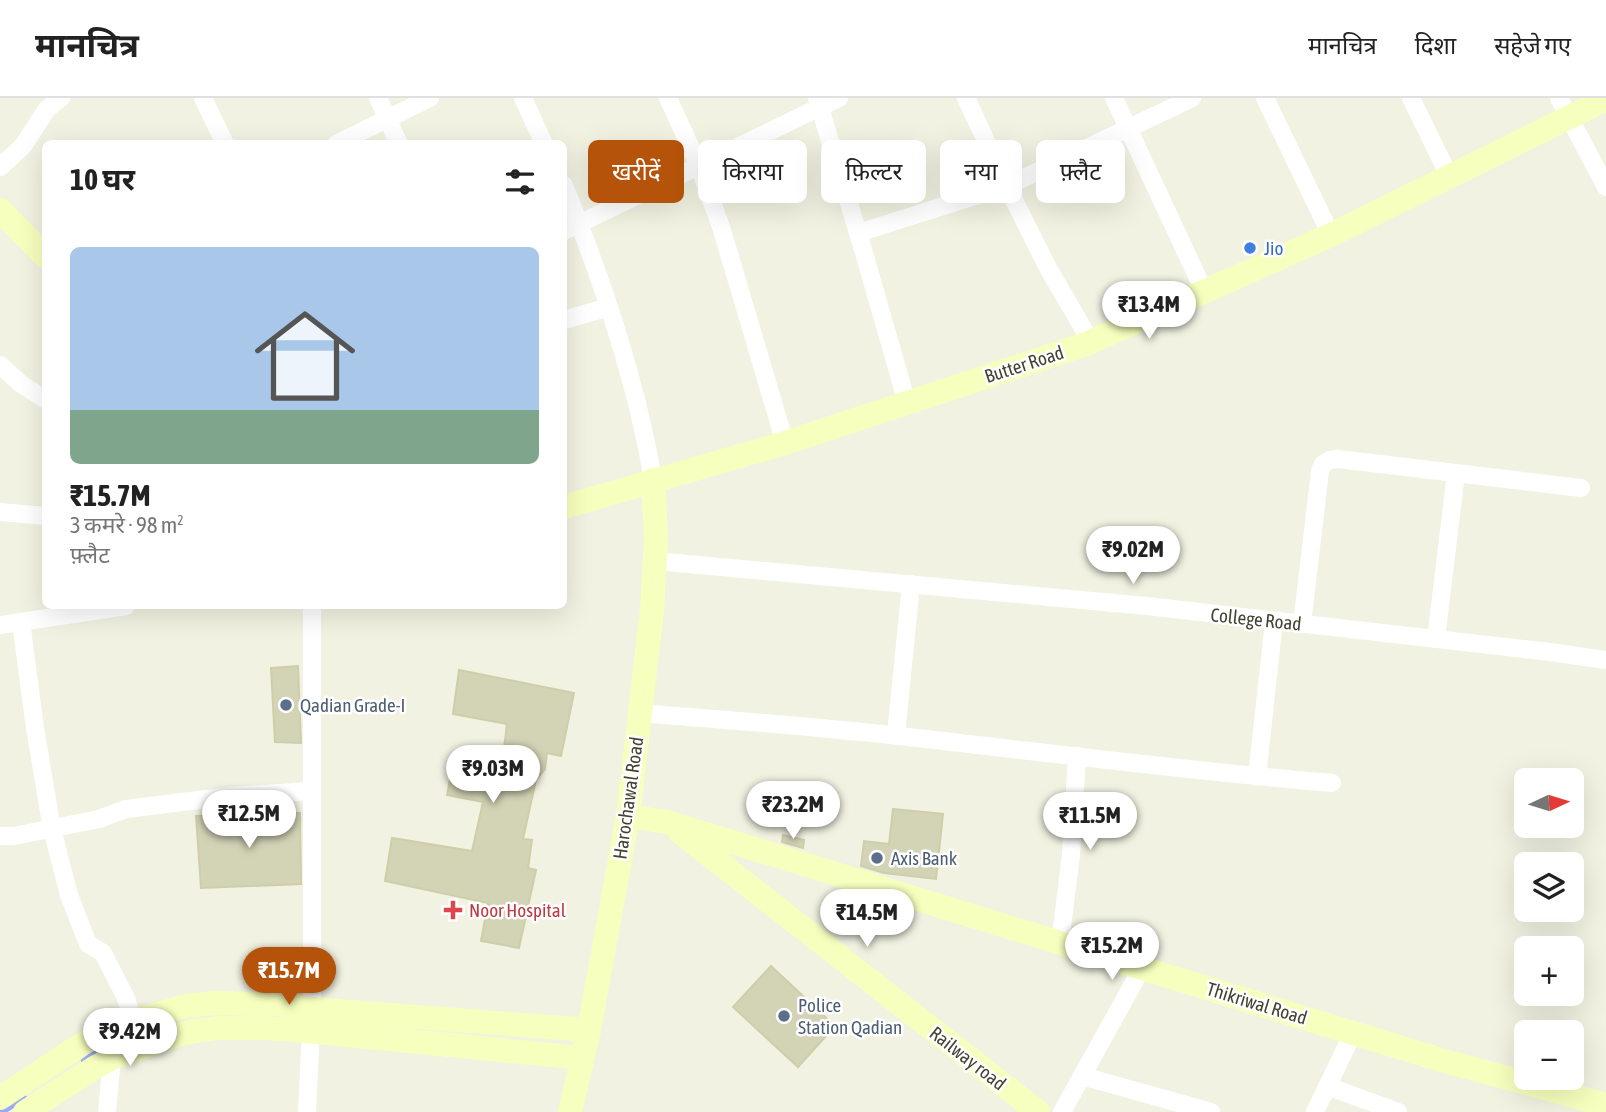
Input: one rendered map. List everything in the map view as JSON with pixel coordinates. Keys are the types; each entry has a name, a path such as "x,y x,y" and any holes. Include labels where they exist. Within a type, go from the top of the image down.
{"main road":[{"name":"Butter Road","path":"567,506 785,443 1091,342 1331,235 1449,176 1563,108 1606,99"},
{"path":"0,210 42,253"},
{"name":"Harochawal Road","path":"570,1112 589,1030 628,816 652,610 656,513 653,480"},
{"name":"Thikriwal Road","path":"628,816 667,822 1441,1060 1606,1105"},
{"name":"Railway road","path":"667,822 1038,1112"},
{"path":"0,1098 104,1032 133,1021 198,1004 278,1004 312,1020 582,1058"},
{"path":"25,1112 112,1058 198,1030 264,1028 312,1020 589,1030"}],"street":[{"path":"0,167 23,146 47,109 61,98"},
{"path":"203,98 223,140"},
{"path":"378,98 398,140"},
{"path":"344,140 430,98"},
{"path":"523,98 542,140"},
{"path":"668,98 698,164"},
{"path":"749,140 819,103 839,98"},
{"path":"967,98 986,140"},
{"path":"1114,98 1204,291"},
{"path":"1022,179 1192,98"},
{"path":"1265,98 1331,235"},
{"path":"1411,98 1449,176"},
{"path":"819,103 907,403"},
{"path":"1563,108 1606,187"},
{"path":"571,227 698,166"},
{"path":"567,203 571,227 609,307 642,424 653,480"},
{"path":"712,203 785,443"},
{"path":"858,233 953,203"},
{"path":"1016,203 1048,268 1091,342"},
{"path":"567,319 609,307"},
{"path":"0,365 42,397"},
{"path":"1302,624 1320,471 1323,464 1330,460 1581,488"},
{"path":"1436,639 1456,473"},
{"path":"0,512 42,516"},
{"name":"College Road","path":"655,561 1147,606 1606,660"},
{"path":"896,736 911,584"},
{"path":"0,625 57,611 81,609"},
{"path":"307,1112 312,1020 312,609"},
{"path":"1257,777 1274,621"},
{"path":"21,622 52,829 69,895 88,944 103,953 126,998 133,1021"},
{"path":"639,713 896,736 1332,783"},
{"path":"1060,943 1071,855 1077,756"},
{"path":"0,836 14,836 99,819 126,809 232,796 312,791"},
{"path":"1062,1112 1142,968"},
{"path":"104,1032 112,1058 107,1112"},
{"path":"1315,1112 1353,1033"},
{"path":"1082,1076 1211,1112"},
{"path":"1327,1086 1398,1112"}],"building":[{"name":"Qadian Grade-I","path":"298,666 301,743 275,742 271,668"},
{"path":"459,670 574,693 561,756 547,753 545,769 536,780 523,839 532,840 528,868 536,870 519,948 481,941 488,903 385,881 392,838 472,851 483,802 447,795 454,759 502,764 507,724 453,714"},
{"path":"893,809 943,814 936,879 884,873 861,866 864,841 889,844"},
{"path":"300,813 301,884 201,888 196,816"},
{"path":"783,835 804,840 803,848 782,842"},
{"name":"Police Station Qadian","path":"771,966 835,1026 798,1067 733,1007"}],"waterway":[{"path":"118,1040 165,1024"},
{"path":"84,1061 99,1049"},
{"path":"2,1112 24,1098"}],"place":[{"name":"Jio","path":"1250,248"},
{"name":"Qadian Grade-I","path":"286,705"},
{"name":"Axis Bank","path":"877,858"},
{"name":"Noor Hospital","path":"453,910"},
{"name":"Police Station Qadian","path":"784,1016"}]}
